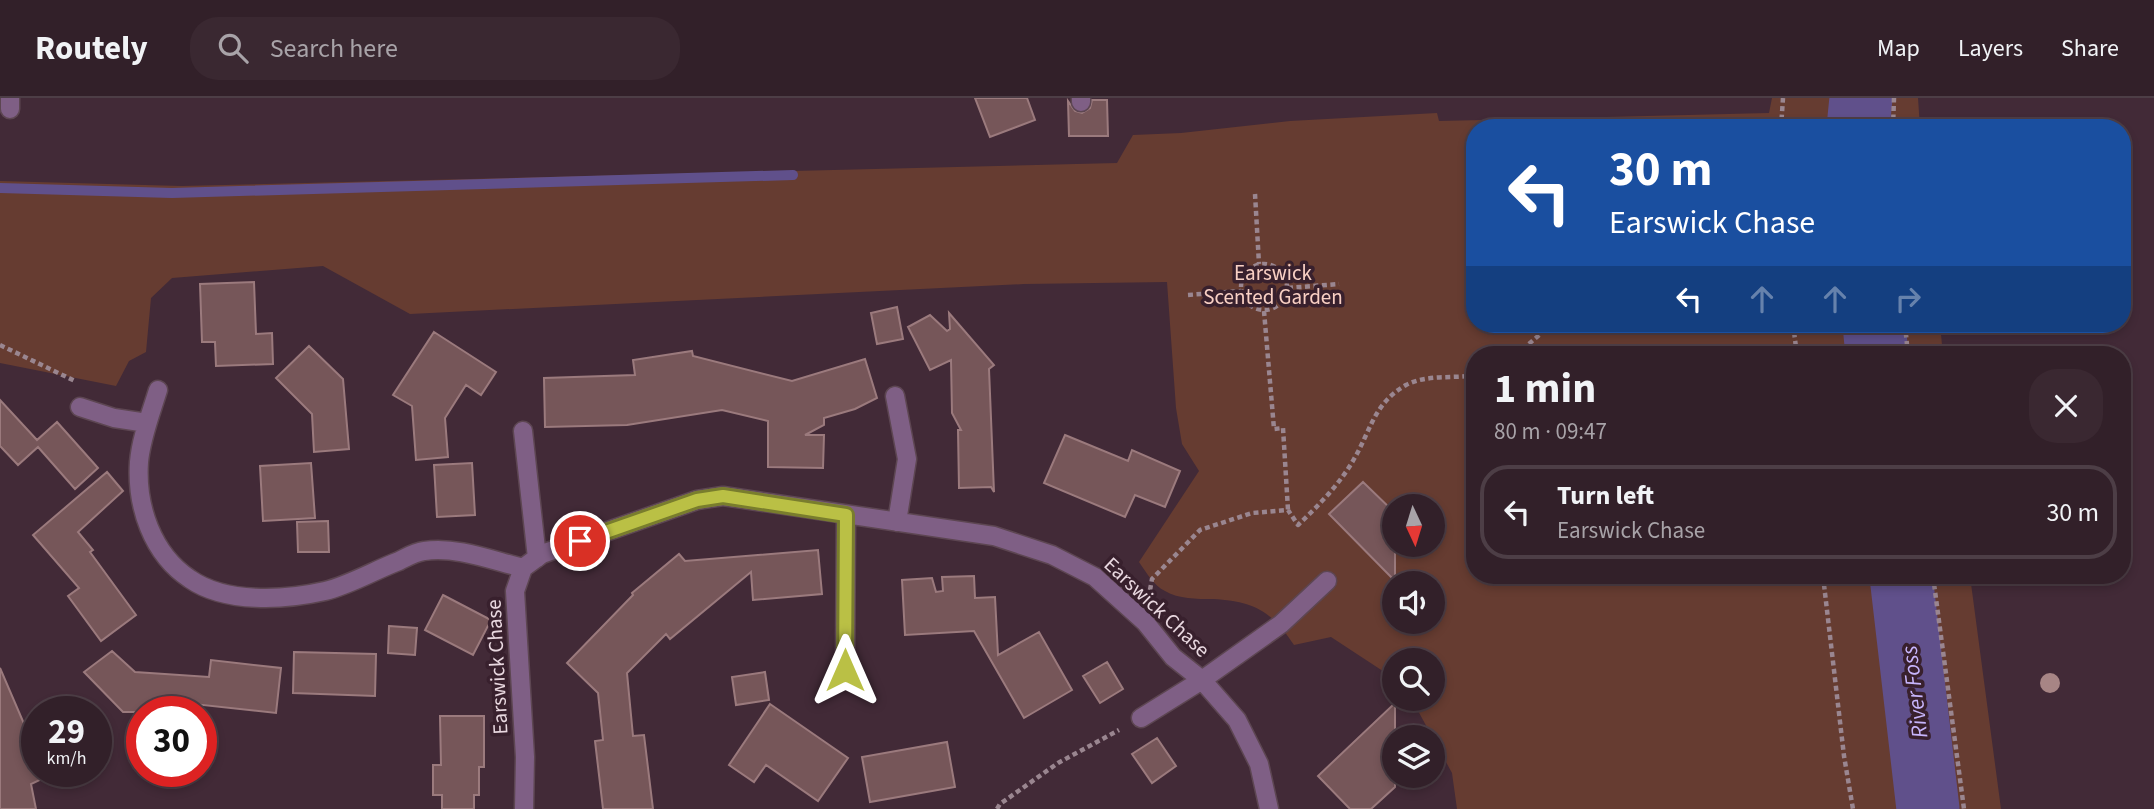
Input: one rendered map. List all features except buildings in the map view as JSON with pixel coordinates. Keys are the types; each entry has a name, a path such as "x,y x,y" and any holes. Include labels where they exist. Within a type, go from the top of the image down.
{"street":[{"path":"158,390 139,461 139,497 149,530 167,557 190,580 220,592 251,597 288,598 328,590 422,551 448,550 530,563 523,431"},
{"path":"895,396 907,459 897,522"},
{"path":"80,407 114,418 147,423"},
{"name":"Earswick Chase","path":"524,809 524,744 515,591 530,563 608,530 697,500 723,496 994,536 1052,555 1095,577 1145,622 1172,657 1202,680 1237,720 1259,764 1269,809"},
{"path":"845,670 846,515"},
{"path":"1141,718 1202,680 1281,624 1327,581"}],"path":[{"path":"1781,119 1783,98"},
{"path":"1892,119 1894,98"},
{"path":"1255,194 1259,264"},
{"path":"1259,264 1272,265 1280,270 1288,288 1279,306 1264,311 1250,306 1241,291 1241,283 1247,272 1259,264"},
{"path":"1288,288 1339,284"},
{"path":"1188,295 1241,291"},
{"path":"1264,311 1274,429 1283,428 1288,510 1298,525 1318,506 1354,460 1383,402 1408,384 1444,376 1466,375"},
{"path":"1529,346 1542,333"},
{"path":"0,345 75,381 105,401 114,418"},
{"path":"1145,622 1152,579 1200,530 1252,513 1288,510"},
{"path":"1824,584 1853,809"},
{"path":"1934,584 1964,809"},
{"path":"997,809 1000,804 1058,763 1141,718"}],"green space":[{"path":"1772,98 1842,98 1840,119 1522,119 1769,113"},
{"path":"1884,98 1918,98 1919,119 1883,119"},
{"name":"Earswick Scented Garden","path":"1437,113 1439,121 1466,120 1466,333 1851,333 1852,346 1466,346 1466,584 1878,584 1905,809 1457,809 1452,773 1445,760 1445,725 1426,725 1418,711 1445,711 1445,648 1382,648 1382,670 1331,637 1294,645 1278,624 1250,605 1170,594 1154,582 1139,562 1199,471 1182,444 1176,408 1167,282 1024,284 410,314 323,266 172,278 151,298 146,352 129,361 116,386 0,363 0,181 181,186 1117,163 1133,135 1181,133 1290,121"},
{"path":"1898,333 1941,333 1942,346 1898,346"},
{"path":"1924,584 1971,584 2001,809 1951,809"}],"waterway":[{"name":"River Foss","path":"1859,119 1861,98"},
{"path":"0,188 172,193 793,175"},
{"name":"River Foss","path":"1875,333 1876,346"},
{"name":"River Foss","path":"1902,584 1928,809"}],"route":[{"path":"580,541 697,500 723,496 846,515 845,670"}]}
